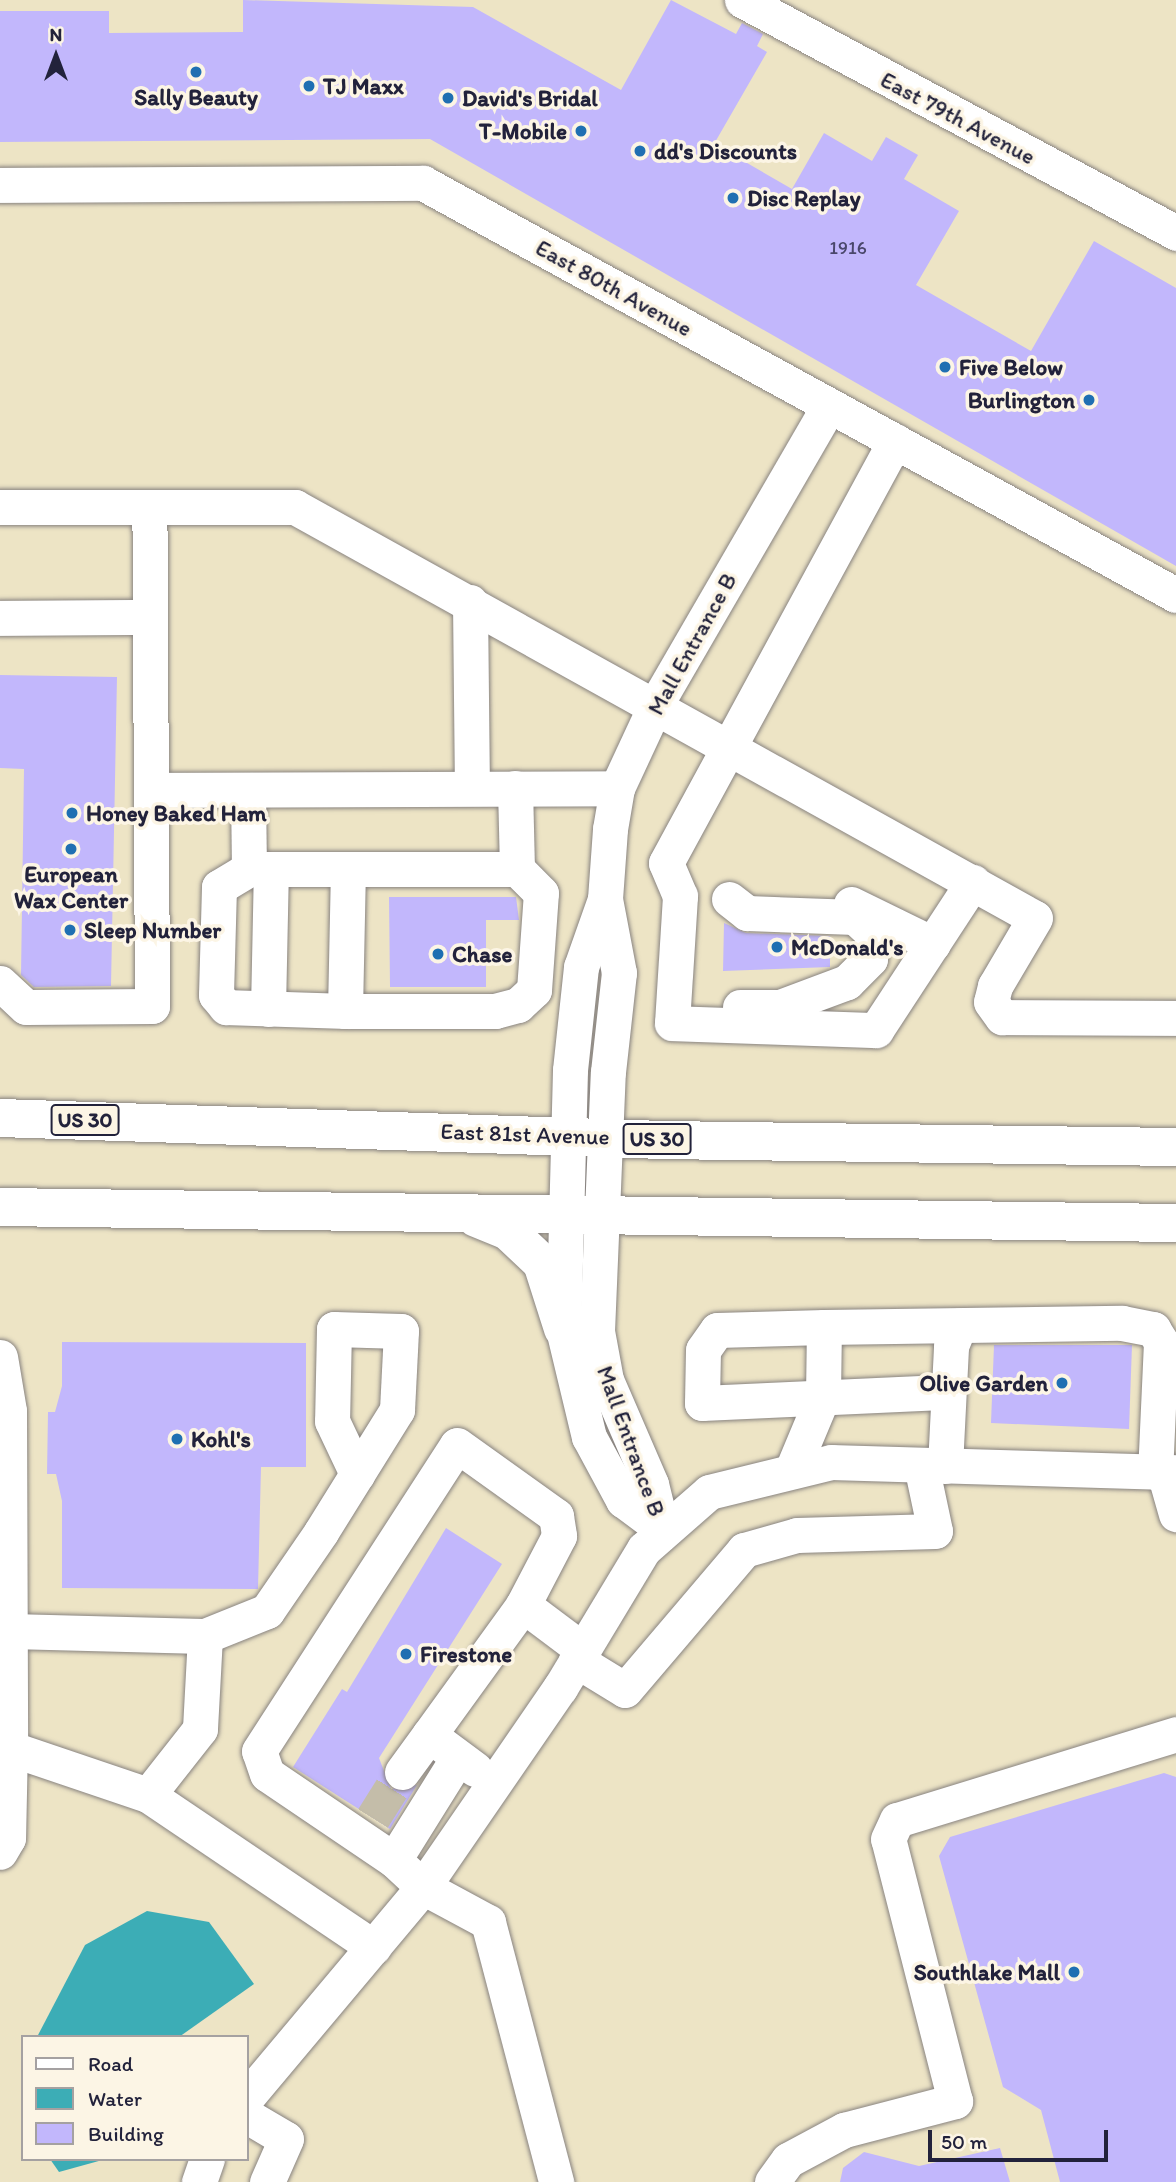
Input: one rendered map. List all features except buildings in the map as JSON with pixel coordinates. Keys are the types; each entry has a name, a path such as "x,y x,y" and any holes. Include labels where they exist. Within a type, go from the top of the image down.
{"highway":[{"name":"East 81st Avenue","path":"0,1118 604,1137 1176,1147"},
{"path":"0,1207 1176,1223"},
{"path":"467,1215 508,1231 542,1263 562,1329"}],"lane":[{"name":"East 79th Avenue","path":"742,0 1176,233"},
{"name":"East 80th Avenue","path":"0,185 423,183 1176,595"},
{"name":"Mall Entrance B","path":"662,1529 623,1500 589,1437 562,1329 562,1215 566,1135 581,967 605,900 617,788 656,704 829,405"},
{"path":"895,441 666,863 680,896 672,1023 876,1030 973,882"},
{"path":"0,507 295,507 656,704 1035,918 995,986 991,1002 1002,1017 1176,1018"},
{"path":"0,983 26,1007 152,1006 149,507"},
{"path":"470,602 472,788"},
{"path":"0,618 149,617"},
{"path":"515,788 517,869 541,893 534,990 518,1005 495,1012 268,1009 226,1007 216,995 219,887 260,869 517,869"},
{"path":"151,790 617,788"},
{"path":"248,790 260,869 268,1009"},
{"path":"345,1011 348,869"},
{"path":"680,896 847,903 871,909 933,944"},
{"path":"720,1025 733,1007 780,1007 847,982 870,959 873,934 855,917 747,913 729,899"},
{"name":"Mall Entrance B","path":"605,900 619,973 599,1215 597,1331 606,1380 651,1484 662,1529"},
{"path":"948,1392 702,1403 703,1350 717,1330 1122,1323 1153,1329 1161,1342 1165,1472 1176,1514"},
{"path":"523,1605 625,1690 744,1550 797,1535 934,1531 933,1465 959,1326"},
{"path":"792,1470 822,1396 824,1327"},
{"path":"0,1357 4,1395 9,1631 5,1678 3,1834"},
{"path":"402,1772 523,1605 559,1536 556,1516 457,1445 259,1751 267,1773 367,1828 394,1860 423,1887 488,1922 556,2182"},
{"path":"248,2096 423,1887 662,1529 709,1492 831,1462 1165,1472"},
{"path":"9,1631 205,1636 267,1611 357,1474"},
{"path":"148,1795 200,1729 205,1636"},
{"path":"772,2182 788,2160 844,2130 955,2101 888,1839 897,1820 1176,1734"},
{"path":"429,1735 457,1759 494,1780"},
{"path":"5,1745 148,1795 373,1947"},
{"path":"394,1860 457,1759"},
{"path":"248,2117 286,2139 267,2182"},
{"path":"200,2182 206,2161"}],"water":[{"path":"147,1911 209,1922 254,1984 182,2035 38,2035 85,1945"},
{"path":"51,2161 99,2161 59,2172"}],"tunnel":[{"path":"373,1818 402,1772"}],"place":[{"name":"Sally Beauty","path":"196,72"},
{"name":"TJ Maxx","path":"309,86"},
{"name":"David's Bridal","path":"448,98"},
{"name":"T-Mobile","path":"581,131"},
{"name":"dd's Discounts","path":"640,151"},
{"name":"Disc Replay","path":"733,198"},
{"name":"Five Below","path":"945,367"},
{"name":"Burlington","path":"1089,400"},
{"name":"Honey Baked Ham","path":"72,813"},
{"name":"European Wax Center","path":"71,849"},
{"name":"Sleep Number","path":"70,930"},
{"name":"McDonald's","path":"777,947"},
{"name":"Chase","path":"438,954"},
{"name":"Olive Garden","path":"1062,1383"},
{"name":"Kohl's","path":"177,1439"},
{"name":"Firestone","path":"406,1654"},
{"name":"Southlake Mall","path":"1074,1972"}]}
